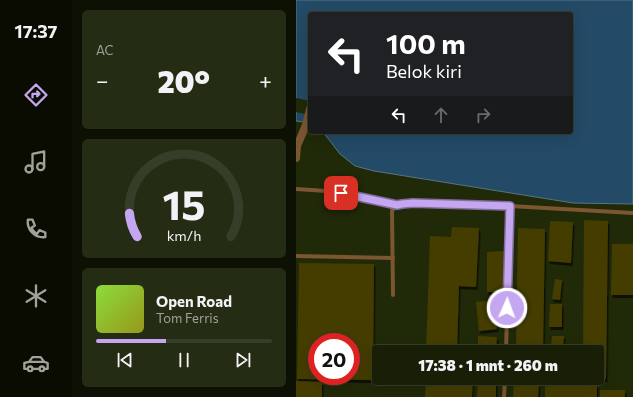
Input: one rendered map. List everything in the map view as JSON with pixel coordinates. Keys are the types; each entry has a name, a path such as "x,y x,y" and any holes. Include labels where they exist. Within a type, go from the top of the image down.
{"street":[{"path":"296,158 297,146 308,117"}],"lane":[{"path":"296,189 327,190 397,205 413,203 510,206 633,213"},
{"path":"394,295 392,211 397,205"},
{"path":"506,345 510,206"},
{"path":"296,256 393,258"},
{"path":"504,397 505,385"}],"water":[{"path":"296,0 633,0 633,204 573,203 374,171 355,166 340,154 325,134 573,134 573,12 308,12 308,123 296,121"}],"pier":[{"path":"296,98 308,101 308,119 305,114 296,112"}],"building":[{"path":"584,220 608,221 606,379 604,379 604,345 583,345"},
{"path":"550,221 573,222 571,263 548,261"},
{"path":"452,227 479,228 476,287 459,286 457,345 426,345 430,236 451,237"},
{"path":"518,228 545,229 543,345 516,345"},
{"path":"612,244 633,244 633,295 611,295"},
{"path":"504,251 504,292 487,292 487,252"},
{"path":"299,263 374,264 372,380 360,380 360,333 308,333 308,379 297,379"},
{"path":"555,279 562,280 560,300 552,299"},
{"path":"494,300 497,329 479,331 476,302"},
{"path":"550,304 562,304 562,327 549,327"},
{"path":"478,336 497,337 496,345 478,345"},
{"path":"552,336 564,336 563,345 551,345"},
{"path":"296,381 308,381 308,385 322,385 322,397 296,397"},
{"path":"426,385 473,385 472,397 425,397"},
{"path":"478,385 496,385 496,397 477,397"},
{"path":"514,385 539,385 538,397 513,397"},
{"path":"545,385 597,385 597,397 545,397"},
{"path":"600,390 625,390 625,397 600,397"}],"route":[{"path":"341,193 397,205 413,203 510,206 507,308"}]}
